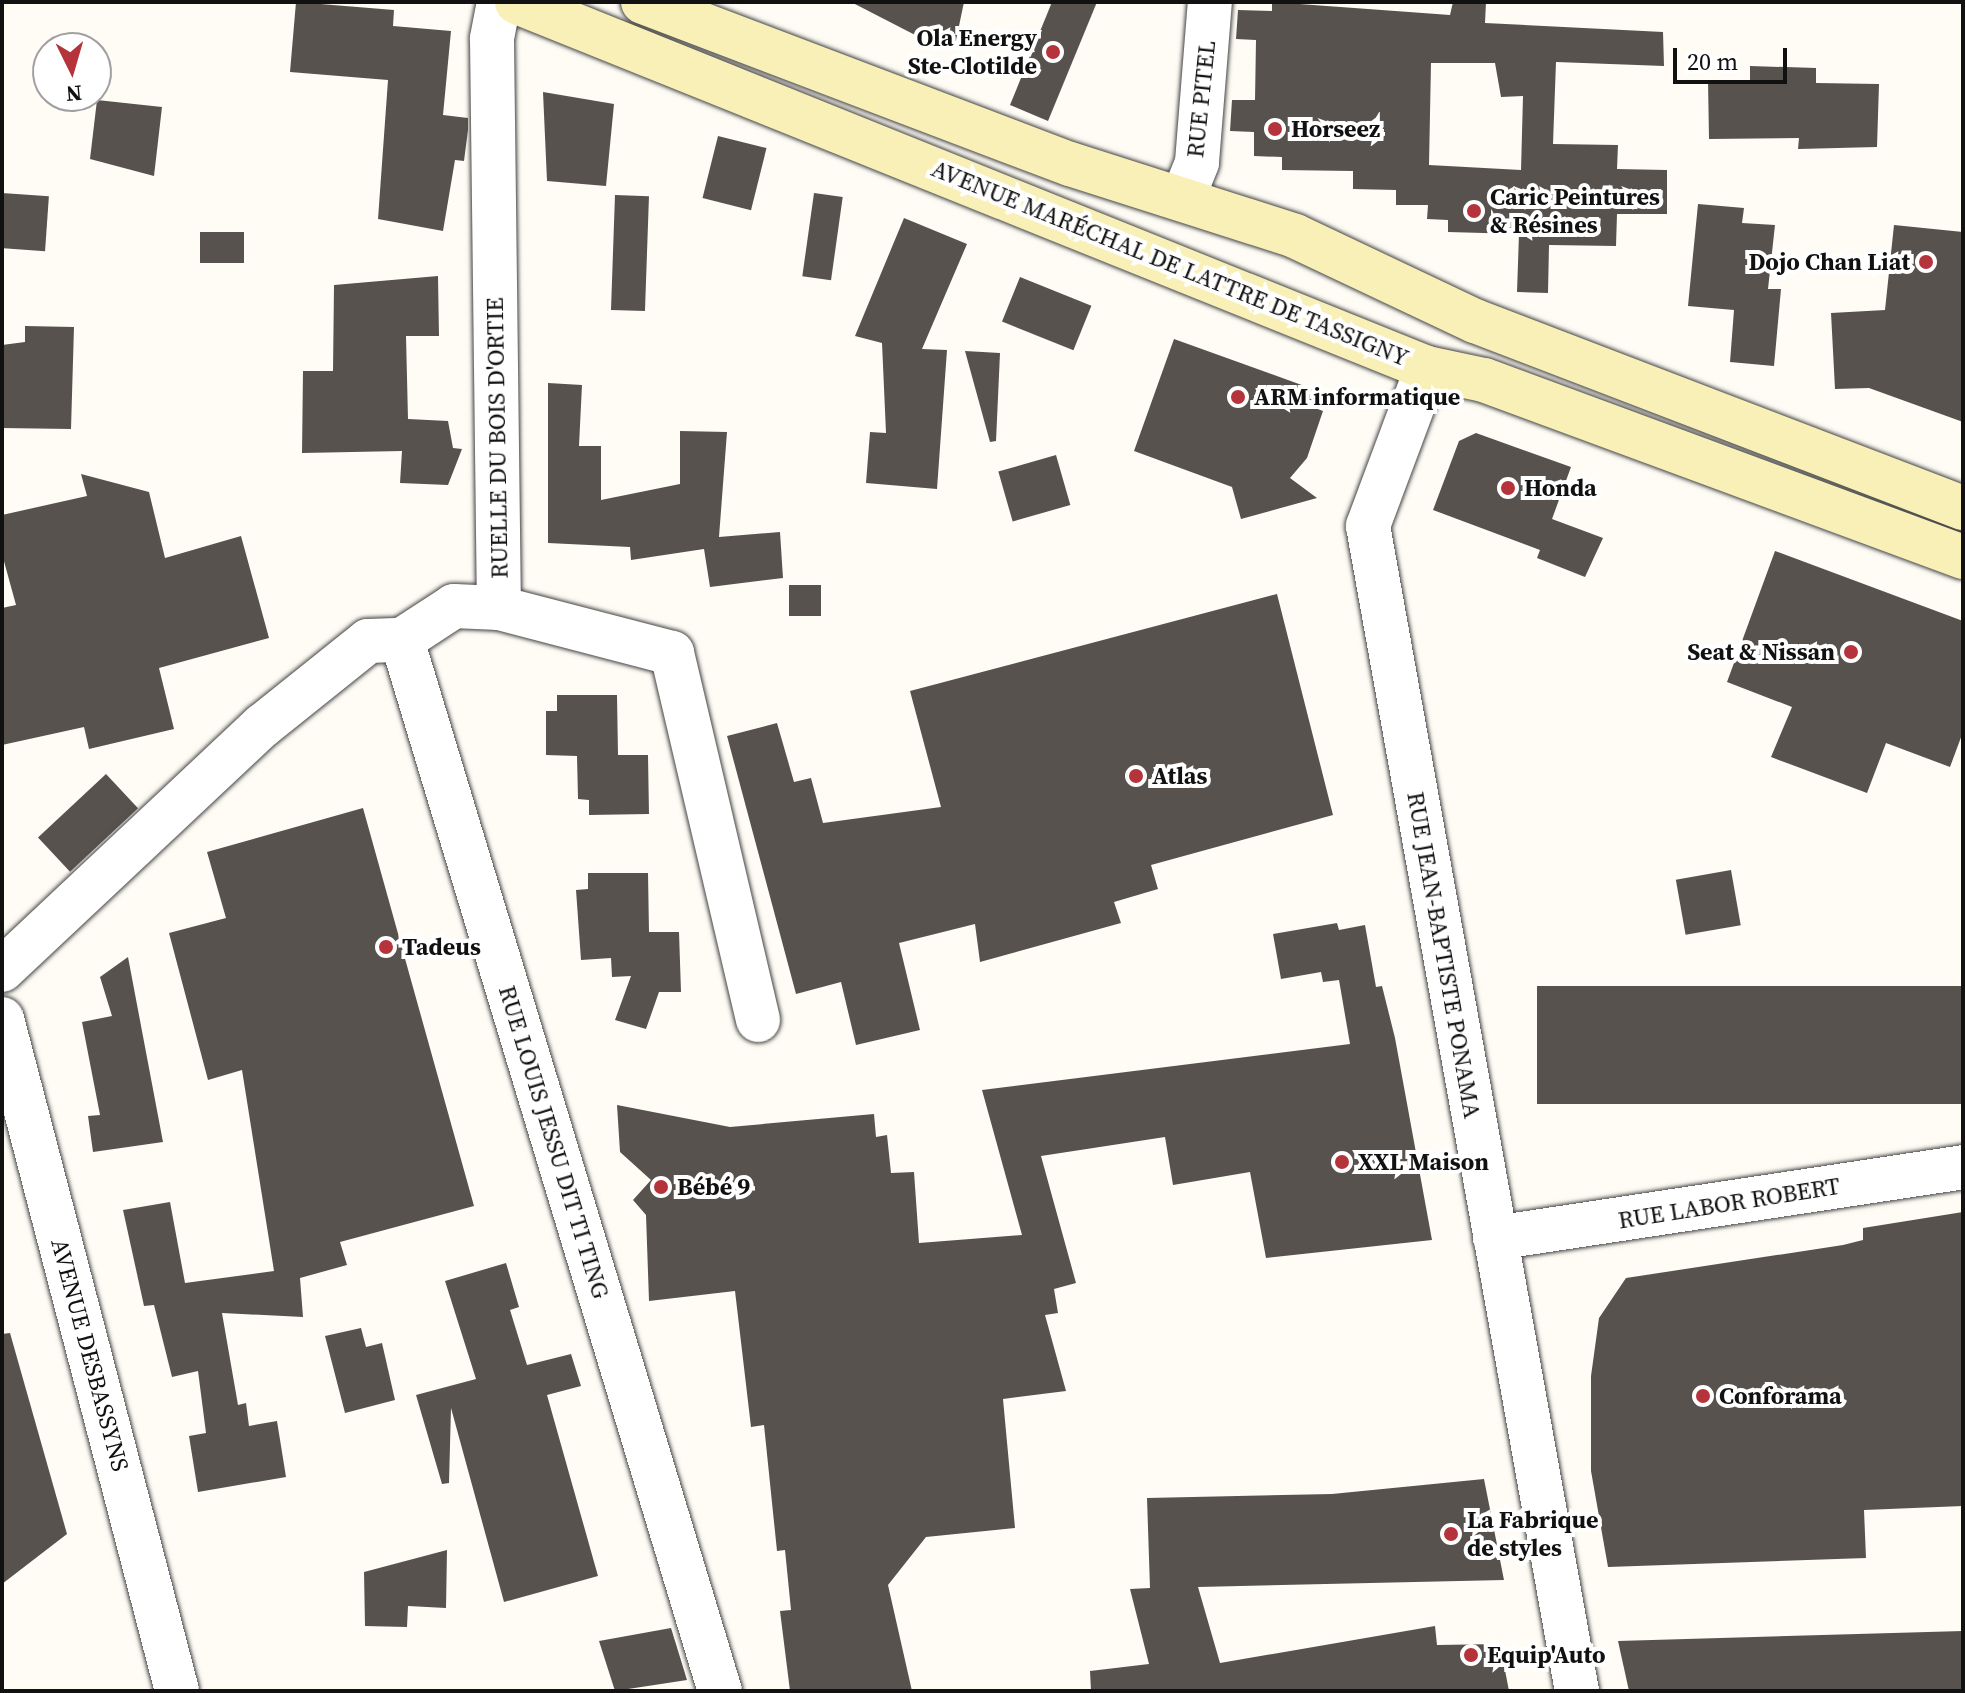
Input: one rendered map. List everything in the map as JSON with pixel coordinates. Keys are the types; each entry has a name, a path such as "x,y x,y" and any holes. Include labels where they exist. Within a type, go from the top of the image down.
{"main road":[{"name":"AVENUE MARÉCHAL DE LATTRE DE TASSIGNY","path":"517,2 1427,368 1484,380 1963,557"},
{"path":"643,2 1070,164 1184,195 1350,257 1475,321 1963,508"}],"street":[{"name":"RUELLE DU BOIS D'ORTIE","path":"499,2 492,39 499,608 672,653 758,1020"},
{"name":"RUE PITEL","path":"1184,195 1197,162 1210,2"},
{"name":"RUE JEAN-BAPTISTE PONAMA","path":"1427,368 1368,526 1577,1691"},
{"path":"2,970 262,726 368,641 402,640 454,606 499,608"},
{"name":"RUE LOUIS JESSU DIT TI TING","path":"402,640 720,1691"},
{"name":"AVENUE DESBASSYNS","path":"2,1019 177,1691"},
{"name":"RUE LABOR ROBERT","path":"1495,1238 1963,1167"}],"building":[{"path":"296,2 394,10 393,26 451,31 443,115 468,118 468,130 464,161 455,160 443,231 378,219 388,80 290,72"},
{"path":"851,2 964,2 955,45 919,37"},
{"path":"1052,2 1097,2 1048,121 1010,105"},
{"path":"1272,2 1450,15 1453,2 1486,2 1485,23 1663,32 1664,66 1556,62 1553,144 1618,145 1617,169 1667,170 1667,214 1617,214 1616,246 1549,245 1548,293 1517,292 1519,234 1448,232 1448,220 1427,219 1428,205 1396,205 1396,190 1353,189 1353,171 1282,170 1282,157 1254,156 1254,132 1230,131 1232,100 1255,100 1256,40 1236,39 1238,10 1272,11","holes":["1431,63 1495,63 1501,97 1523,96 1521,170 1429,165"]},
{"path":"1750,66 1816,68 1816,83 1879,84 1877,147 1798,149 1799,138 1709,139 1708,81 1750,80"},
{"path":"543,92 614,104 606,186 547,181"},
{"path":"112,102 162,107 154,176 90,159 96,112 112,112"},
{"path":"718,136 767,148 751,210 703,198"},
{"path":"2,193 49,196 45,251 2,248"},
{"path":"814,193 843,197 831,280 802,276"},
{"path":"615,195 649,196 645,311 611,310"},
{"path":"1698,204 1744,208 1742,223 1775,225 1768,289 1781,289 1774,366 1730,362 1734,310 1688,306"},
{"path":"904,218 967,244 922,349 947,350 937,489 866,483 870,432 886,433 882,343 855,336"},
{"path":"1894,225 1963,232 1963,422 1869,388 1835,389 1831,313 1885,310"},
{"path":"200,232 244,232 244,263 200,263"},
{"path":"438,276 439,336 406,336 408,419 448,421 453,448 462,449 448,485 400,483 402,451 302,453 303,371 333,371 334,285"},
{"path":"1020,277 1091,306 1073,350 1002,322"},
{"path":"25,326 74,327 71,429 2,428 2,345 25,342"},
{"path":"1174,339 1321,392 1315,408 1323,411 1307,458 1290,478 1317,498 1241,519 1232,487 1134,451"},
{"path":"965,351 1000,353 996,441 990,442"},
{"path":"548,383 582,385 579,446 601,446 601,500 680,484 680,431 727,432 719,537 780,532 783,578 710,587 704,549 631,560 630,547 548,543"},
{"path":"1476,433 1571,467 1552,519 1603,538 1585,577 1537,558 1540,550 1433,510 1459,441"},
{"path":"1056,455 1070,505 1013,522 998,472"},
{"path":"81,474 149,492 165,558 241,536 269,638 159,668 174,729 89,749 84,727 2,745 2,608 16,605 2,554 2,515 87,496"},
{"name":"Seat & Nissan","path":"1775,551 1963,621 1963,732 1950,767 1886,743 1867,793 1771,757 1792,707 1727,682"},
{"path":"789,585 821,585 821,616 789,616"},
{"path":"1277,594 1333,815 1151,865 1158,889 1114,902 1121,923 980,962 975,924 899,943 920,1030 856,1045 841,982 796,994 727,736 777,723 794,782 811,778 823,823 941,807 910,691"},
{"path":"557,695 617,695 618,755 648,755 649,814 589,815 589,800 578,799 577,756 546,755 546,711 557,711"},
{"path":"106,774 138,808 70,872 38,837"},
{"path":"363,808 474,1206 340,1242 347,1265 300,1278 303,1317 222,1313 238,1405 246,1403 249,1426 277,1421 286,1477 198,1492 189,1436 206,1433 198,1371 172,1377 154,1305 144,1306 123,1210 170,1202 185,1283 274,1271 242,1070 208,1080 169,933 226,918 207,852"},
{"path":"1731,870 1741,925 1686,935 1676,880"},
{"path":"588,873 648,873 649,932 679,932 681,992 659,992 646,1029 615,1020 631,976 612,977 611,958 581,960 576,890 588,889"},
{"path":"1337,923 1339,930 1365,925 1376,987 1382,986 1395,1038 1432,1240 1266,1258 1250,1172 1173,1185 1165,1137 1041,1156 1076,1283 1054,1289 1058,1313 1045,1315 1066,1391 1003,1399 1015,1528 926,1537 888,1585 912,1691 790,1691 780,1611 791,1610 785,1550 777,1551 764,1425 751,1427 735,1291 649,1301 646,1215 633,1200 651,1180 620,1152 617,1105 730,1127 874,1114 876,1137 887,1135 891,1173 914,1172 919,1243 1022,1235 982,1090 1350,1044 1339,980 1323,982 1321,972 1281,979 1273,934"},
{"path":"128,957 163,1142 93,1152 88,1116 100,1115 82,1022 112,1016 100,977"},
{"path":"1537,986 1963,986 1963,1104 1537,1104"},
{"path":"1963,1212 1963,1506 1864,1510 1866,1558 1608,1567 1591,1471 1591,1376 1599,1318 1626,1278 1843,1245 1863,1240 1863,1228"},
{"path":"506,1263 519,1307 510,1310 527,1365 571,1354 581,1386 547,1395 598,1576 504,1602 451,1408 449,1483 442,1484 416,1395 476,1379 445,1281"},
{"path":"361,1328 366,1347 382,1343 395,1400 345,1413 325,1336"},
{"path":"10,1333 67,1534 2,1584 2,1334"},
{"path":"1484,1479 1504,1580 1198,1587 1220,1663 1435,1626 1437,1645 1500,1644 1509,1691 1091,1691 1090,1671 1149,1664 1130,1589 1150,1588 1147,1498 1332,1494"},
{"path":"447,1550 446,1608 408,1606 407,1627 365,1626 364,1572"},
{"path":"671,1628 687,1680 615,1691 599,1641"},
{"path":"1963,1631 1963,1691 1629,1691 1618,1641"}],"place":[{"name":"Ola Energy Ste-Clotilde","path":"1053,52"},
{"name":"Horseez","path":"1275,129"},
{"name":"Caric Peintures & Résines","path":"1474,211"},
{"name":"Dojo Chan Liat","path":"1926,262"},
{"name":"ARM informatique","path":"1238,397"},
{"name":"Honda","path":"1508,488"},
{"name":"Seat & Nissan","path":"1851,652"},
{"name":"Atlas","path":"1136,776"},
{"name":"Tadeus","path":"386,947"},
{"name":"XXL Maison","path":"1342,1162"},
{"name":"Bébé 9","path":"661,1187"},
{"name":"Conforama","path":"1703,1396"},
{"name":"La Fabrique de styles","path":"1451,1534"},
{"name":"Equip'Auto","path":"1471,1655"}]}
